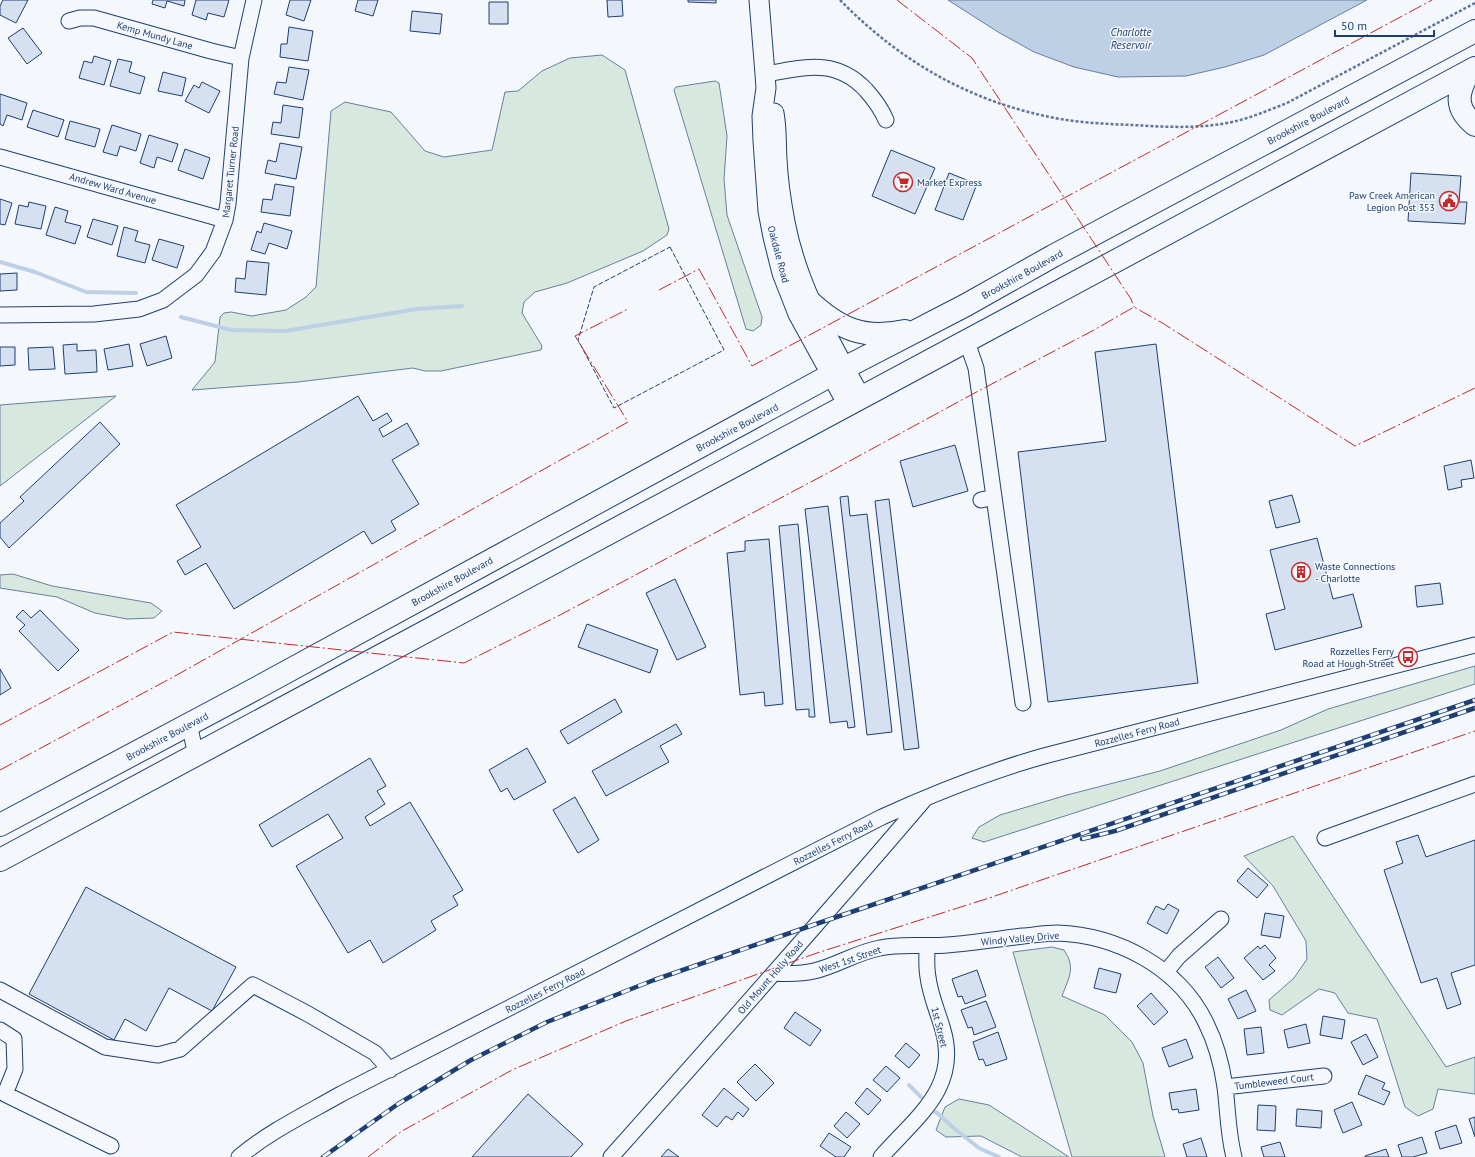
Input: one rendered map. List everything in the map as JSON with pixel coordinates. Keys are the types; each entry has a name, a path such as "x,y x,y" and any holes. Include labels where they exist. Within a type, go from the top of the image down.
{"highway":[{"name":"Brookshire Boulevard","path":"0,825 921,327 1475,31"},
{"path":"1472,70 1461,88 1459,101 1465,116 1475,125"},
{"path":"0,860 1472,70"},
{"path":"809,301 831,319 862,333 884,335 921,327"}],"main road":[{"name":"Oakdale Road","path":"759,0 766,81 774,116 777,161 785,223 796,266 838,372"},
{"name":"Oakdale Road","path":"766,81 762,116 768,210 782,273 798,314 838,372 855,402"}],"street":[{"name":"Margaret Turner Road","path":"0,316 94,314 139,310 163,300 196,275 213,252 226,220 242,58 254,0"},
{"name":"Kemp Mundy Lane","path":"69,21 80,18 94,18 211,51 242,58"},
{"path":"766,81 809,67 823,67 838,70 848,74 856,80 875,100 886,120"},
{"name":"Andrew Ward Avenue","path":"0,157 226,220"},
{"path":"967,342 976,368 988,498 1022,703"},
{"name":"Rozzelles Ferry Road","path":"239,1157 282,1127 341,1094 862,827 927,796 998,769 1044,756 1475,645"},
{"path":"189,724 196,755"},
{"path":"1325,838 1475,784"},
{"name":"Old Mount Holly Road","path":"611,1157 774,974 927,796"},
{"path":"1166,972 1178,956 1221,919"},
{"name":"Windy Valley Drive","path":"927,946 1055,933 1079,934 1102,940 1149,960 1166,972 1197,1006 1207,1024 1216,1046 1225,1087 1230,1141 1234,1157"},
{"name":"West 1st Street","path":"774,974 801,974 816,971 879,948 910,945 927,946"},
{"name":"1st Street","path":"881,1157 931,1102 938,1091 946,1072 947,1052 945,1038 928,978 927,946"},
{"path":"0,990 105,1047 158,1055 180,1050 253,986 308,1014 375,1053 390,1070"},
{"path":"0,1030 14,1039 15,1069 5,1094 111,1146"},
{"name":"Tumbleweed Court","path":"1225,1087 1324,1076"}],"path":[{"path":"840,0 860,20 899,52 943,80 982,98 1027,112 1061,119 1102,124 1195,127 1232,122 1287,103 1475,3"}],"shaded area":[{"path":"602,55 625,70 669,229 667,235 643,251 567,283 535,292 524,302 522,313 542,346 541,350 441,371 425,371 413,368 298,382 192,390 215,362 220,317 224,313 231,312 252,316 286,310 306,297 316,287 331,111 345,102 391,112 425,151 444,157 492,150 505,92 518,91 542,71 570,58"},
{"path":"715,81 719,83 727,136 724,179 727,215 762,317 761,325 753,331 746,329 674,90 676,87"},
{"path":"116,396 0,486 0,405"},
{"path":"13,574 52,586 151,603 162,611 154,618 127,619 95,613 57,597 0,588 0,575"},
{"path":"1475,666 1475,684 984,842 972,838 979,827 1000,815 1067,795 1160,771 1281,730 1328,709"},
{"path":"1293,836 1446,1067 1475,1057 1475,1094 1438,1089 1433,1109 1418,1116 1405,1107 1377,1019 1348,1013 1335,993 1319,989 1282,1015 1270,1010 1269,1000 1294,978 1307,959 1306,941 1273,886 1244,856"},
{"path":"1052,947 1064,950 1070,962 1069,978 1062,996 1105,1015 1132,1042 1143,1063 1153,1116 1165,1157 1072,1157 1013,952"},
{"path":"959,1099 989,1105 1069,1157 1022,1157 981,1136 946,1137 936,1130 945,1107"}],"water":[{"name":"Charlotte Reservoir","path":"948,0 1367,0 1264,55 1225,67 1186,76 1118,77 1074,67 1034,52 998,32"}],"building":[{"path":"3,0 28,0 16,23 0,15 0,6"},
{"path":"153,0 185,0 184,6 167,1 165,8 152,4"},
{"path":"196,0 229,0 224,17 208,13 206,20 192,15"},
{"path":"290,0 311,0 304,21 286,15"},
{"path":"358,0 378,0 373,16 355,11"},
{"path":"607,0 622,0 623,16 608,17"},
{"path":"688,0 716,0 716,3 688,2"},
{"path":"489,2 508,2 508,24 489,24"},
{"path":"412,11 442,14 440,34 410,31"},
{"path":"289,27 313,31 308,61 280,57 281,44 287,44"},
{"path":"23,28 42,53 27,64 8,38"},
{"path":"94,56 111,61 104,85 79,78 84,61 92,63"},
{"path":"118,59 132,62 129,72 145,77 140,94 110,86"},
{"path":"289,67 309,70 303,100 274,94 277,82 286,83"},
{"path":"163,72 186,78 182,96 158,91"},
{"path":"202,82 220,91 209,113 185,101 194,85 199,88"},
{"path":"0,94 27,103 22,120 7,115 3,126 0,124"},
{"path":"283,105 303,108 299,138 271,134 273,122 281,123"},
{"path":"33,110 64,120 58,137 27,127"},
{"path":"70,121 100,129 95,147 65,139"},
{"path":"112,125 141,134 136,151 120,146 117,156 103,152"},
{"path":"149,135 178,144 172,162 157,157 154,168 140,163"},
{"path":"280,143 302,147 296,179 265,173 268,160 276,162"},
{"path":"185,149 210,158 203,179 178,170"},
{"name":"Market Express","path":"891,150 935,168 915,214 872,196"},
{"path":"949,173 977,184 963,220 935,210"},
{"path":"1411,173 1461,176 1459,202 1467,202 1465,224 1408,221"},
{"path":"275,184 294,187 290,216 261,212 263,199 272,200"},
{"path":"0,199 12,203 5,225 0,224"},
{"path":"29,202 46,206 41,229 15,224 19,205 28,207"},
{"path":"55,207 68,211 65,222 81,226 75,244 46,235"},
{"path":"93,219 118,226 112,245 87,237"},
{"path":"264,223 292,231 287,249 269,243 265,254 251,250 257,231 261,233"},
{"path":"124,227 138,231 135,241 150,245 145,263 117,256"},
{"path":"159,239 184,246 177,268 152,260"},
{"path":"247,261 269,263 266,295 235,292 236,278 245,279"},
{"path":"17,273 17,290 0,291 0,274"},
{"path":"166,336 172,358 147,366 140,344"},
{"path":"77,344 77,351 96,350 97,372 65,374 63,345"},
{"path":"129,344 133,366 108,370 104,349"},
{"path":"1156,344 1198,683 1048,702 1018,452 1106,441 1095,352"},
{"path":"0,347 15,347 15,365 0,366"},
{"path":"53,347 55,369 29,370 28,348"},
{"path":"358,396 373,421 387,413 392,421 379,429 383,437 407,423 419,444 392,460 419,504 391,521 396,530 372,544 364,531 234,609 206,563 185,575 177,561 201,547 176,505"},
{"path":"100,422 120,444 9,548 0,537 0,523 24,501 20,497"},
{"path":"955,445 968,491 913,507 900,461"},
{"path":"1471,460 1474,478 1461,480 1462,487 1448,490 1444,466"},
{"path":"1292,495 1300,522 1276,528 1269,501"},
{"path":"848,496 850,516 867,514 892,732 867,735 840,497"},
{"path":"889,499 919,748 904,750 875,501"},
{"path":"828,506 855,727 848,728 847,721 830,723 805,509"},
{"path":"798,524 815,717 809,717 809,709 796,710 779,526"},
{"name":"Waste Connections - Charlotte","path":"1317,538 1333,599 1353,594 1362,627 1275,650 1266,614 1285,609 1270,550"},
{"path":"769,539 783,704 765,706 764,692 740,695 727,553 745,551 745,541"},
{"path":"675,579 706,647 677,660 646,593"},
{"path":"1440,583 1443,604 1417,607 1415,586"},
{"path":"23,610 31,618 40,610 79,650 58,671 19,631 25,625 16,617"},
{"path":"587,624 658,650 650,673 578,647"},
{"path":"0,669 11,688 0,695"},
{"path":"615,699 622,712 568,744 560,731"},
{"path":"676,724 682,734 660,746 669,762 606,796 592,771"},
{"path":"527,748 546,782 514,800 507,788 501,792 489,770"},
{"path":"370,758 386,786 377,791 385,804 365,817 370,826 410,802 463,890 453,896 458,905 431,921 436,930 383,963 370,940 348,953 296,866 343,838 328,814 272,847 259,825"},
{"path":"575,797 599,840 578,853 553,810"},
{"path":"1418,835 1426,857 1475,840 1475,965 1451,973 1461,1004 1447,1009 1437,978 1421,983 1384,870 1403,863 1396,842"},
{"path":"1248,868 1268,885 1257,898 1237,881"},
{"path":"86,887 236,967 212,1011 169,988 146,1031 125,1019 114,1040 29,994"},
{"path":"1168,904 1179,910 1167,934 1147,923 1156,906 1164,910"},
{"path":"1265,913 1284,916 1280,938 1261,935"},
{"path":"1265,945 1276,958 1269,965 1275,971 1263,980 1244,958 1258,946 1260,949"},
{"path":"1218,957 1234,978 1221,988 1205,967"},
{"path":"1099,968 1121,974 1116,993 1094,988"},
{"path":"977,970 986,996 965,1004 962,996 958,997 952,979"},
{"path":"1246,990 1256,1011 1238,1019 1228,999"},
{"path":"1151,993 1168,1012 1154,1025 1137,1006"},
{"path":"986,1001 996,1027 974,1035 972,1027 968,1028 961,1010"},
{"path":"795,1012 821,1030 810,1046 784,1028"},
{"path":"1323,1016 1345,1020 1342,1039 1320,1035"},
{"path":"1306,1024 1310,1043 1288,1048 1284,1030"},
{"path":"1261,1027 1264,1053 1247,1055 1244,1029"},
{"path":"998,1032 1007,1059 986,1066 983,1059 979,1060 973,1042"},
{"path":"1366,1034 1378,1057 1363,1065 1351,1042"},
{"path":"1186,1039 1193,1058 1169,1067 1162,1048"},
{"path":"906,1043 920,1055 909,1068 895,1056"},
{"path":"755,1064 774,1083 756,1101 737,1082"},
{"path":"886,1066 900,1078 887,1092 873,1080"},
{"path":"1366,1075 1385,1083 1382,1089 1390,1092 1384,1105 1358,1094"},
{"path":"724,1088 749,1109 743,1117 738,1112 732,1120 726,1116 717,1127 702,1115"},
{"path":"867,1088 881,1100 868,1115 855,1103"},
{"path":"1196,1089 1199,1110 1179,1113 1178,1109 1172,1110 1169,1093"},
{"path":"528,1094 583,1144 571,1157 472,1157"},
{"path":"1352,1102 1362,1125 1343,1133 1334,1110"},
{"path":"1258,1105 1276,1106 1275,1131 1257,1130"},
{"path":"1297,1109 1322,1111 1321,1128 1296,1126"},
{"path":"846,1112 860,1124 847,1138 834,1126"},
{"path":"1475,1117 1475,1137 1469,1119"},
{"path":"1456,1125 1462,1143 1440,1149 1435,1132"},
{"path":"829,1133 851,1147 844,1157 836,1157 820,1146"},
{"path":"1422,1137 1427,1153 1413,1157 1402,1157 1398,1145"},
{"path":"1201,1138 1207,1157 1187,1157 1183,1144"},
{"path":"1280,1142 1285,1157 1264,1157 1261,1147"},
{"path":"668,1149 679,1157 661,1157"},
{"path":"1386,1149 1389,1157 1365,1157 1365,1156"}],"waterway":[{"path":"0,262 35,272 86,292 136,293"},
{"path":"181,317 231,330 285,331 417,309 462,306"},
{"path":"909,1085 921,1097"},
{"path":"936,1112 979,1148 999,1157"}],"railway":[{"path":"323,1157 398,1104 471,1060 547,1022 654,980 1475,700"},
{"path":"1082,839 1115,831 1475,708"}],"fence":[{"path":"670,247 724,350 614,408 578,340 594,287 670,247"}],"power":[{"path":"897,0 972,58 1131,299 1134,307"},
{"path":"659,290 699,269 752,366 1432,0"},
{"path":"0,725 173,632 464,663 560,615 824,475 1134,307 1164,324 1355,446 1475,388"},
{"path":"0,770 175,676 628,422 575,336 628,309"},
{"path":"368,1157 402,1131 512,1070 626,1021 817,953 989,898 1475,731"}],"place":[{"name":"Market Express","path":"903,182"},
{"name":"Paw Creek American Legion Post 353","path":"1449,201"},
{"name":"Waste Connections - Charlotte","path":"1301,572"},
{"name":"Rozzelles Ferry Road at Hough Street","path":"1408,657"}]}
